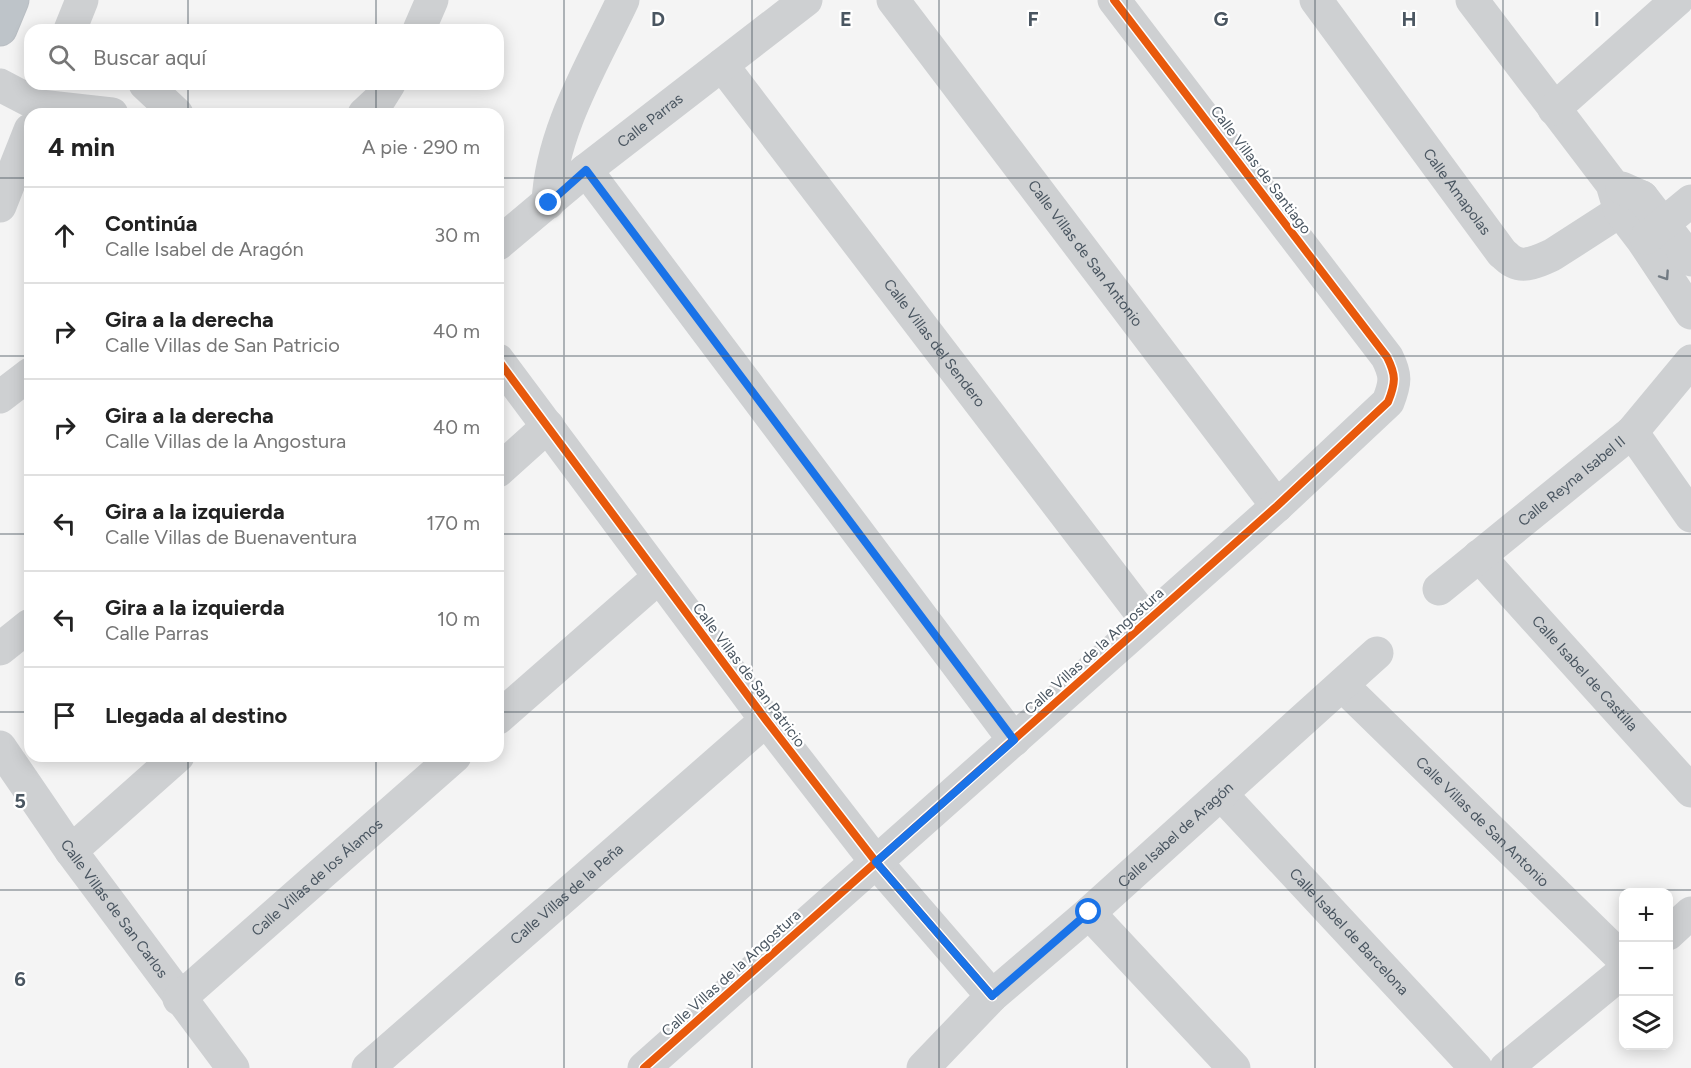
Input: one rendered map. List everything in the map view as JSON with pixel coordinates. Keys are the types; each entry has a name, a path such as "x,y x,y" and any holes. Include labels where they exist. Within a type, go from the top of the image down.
{"highway":[{"path":"0,29 12,0"}],"street":[{"path":"422,24 432,0"},
{"path":"549,203 549,181 568,117 622,0"},
{"name":"Calle Parras","path":"504,239 586,170 806,0"},
{"name":"Calle Villas de San Antonio","path":"893,0 1276,506"},
{"name":"Calle Villas de Santiago","path":"1114,0 1387,357"},
{"name":"Calle Amapolas","path":"1316,0 1502,253 1514,262 1532,263 1552,255 1624,197"},
{"path":"1472,0 1653,233 1691,313"},
{"path":"1554,108 1677,0"},
{"name":"Calle Villas del Sendero","path":"722,64 1147,621"},
{"path":"0,85 37,108"},
{"path":"151,90 170,108"},
{"path":"370,108 385,90"},
{"path":"0,206 24,146"},
{"path":"586,170 1014,740"},
{"path":"1653,233 1691,201"},
{"path":"1653,233 1691,260"},
{"name":"Calle Villas de la Angostura","path":"644,1068 1276,506 1388,402 1394,386 1394,372 1387,357"},
{"name":"Calle Reyna Isabel II","path":"1439,589 1632,432 1691,361"},
{"name":"Calle Villas de San Patricio","path":"504,368 766,720 876,862 992,996"},
{"path":"0,397 24,379"},
{"path":"504,466 549,426"},
{"path":"1632,432 1691,516"},
{"name":"Calle Isabel de Castilla","path":"1479,556 1691,791"},
{"path":"504,713 659,577"},
{"path":"0,649 24,630"},
{"name":"Calle Isabel de Aragón","path":"923,1068 992,996 1089,912 1377,653"},
{"name":"Calle Villas de San Antonio","path":"1342,685 1619,956"},
{"name":"Calle Villas de la Peña","path":"368,1068 766,720"},
{"name":"Calle Villas de San Carlos","path":"0,747 71,851 233,1068"},
{"path":"71,851 171,762"},
{"name":"Calle Villas de los Álamos","path":"180,999 448,762"},
{"name":"Calle Isabel de Barcelona","path":"1221,794 1476,1068"},
{"path":"1089,912 1228,1066"},
{"path":"1506,1068 1619,974"}],"cycle path":[{"path":"644,1068 1277,506 1388,402 1394,379 1387,357 1114,0"},
{"path":"504,368 766,720 876,862 992,996"}],"route":[{"path":"549,203 586,170 1014,740 876,862 992,996 1089,912"}]}
